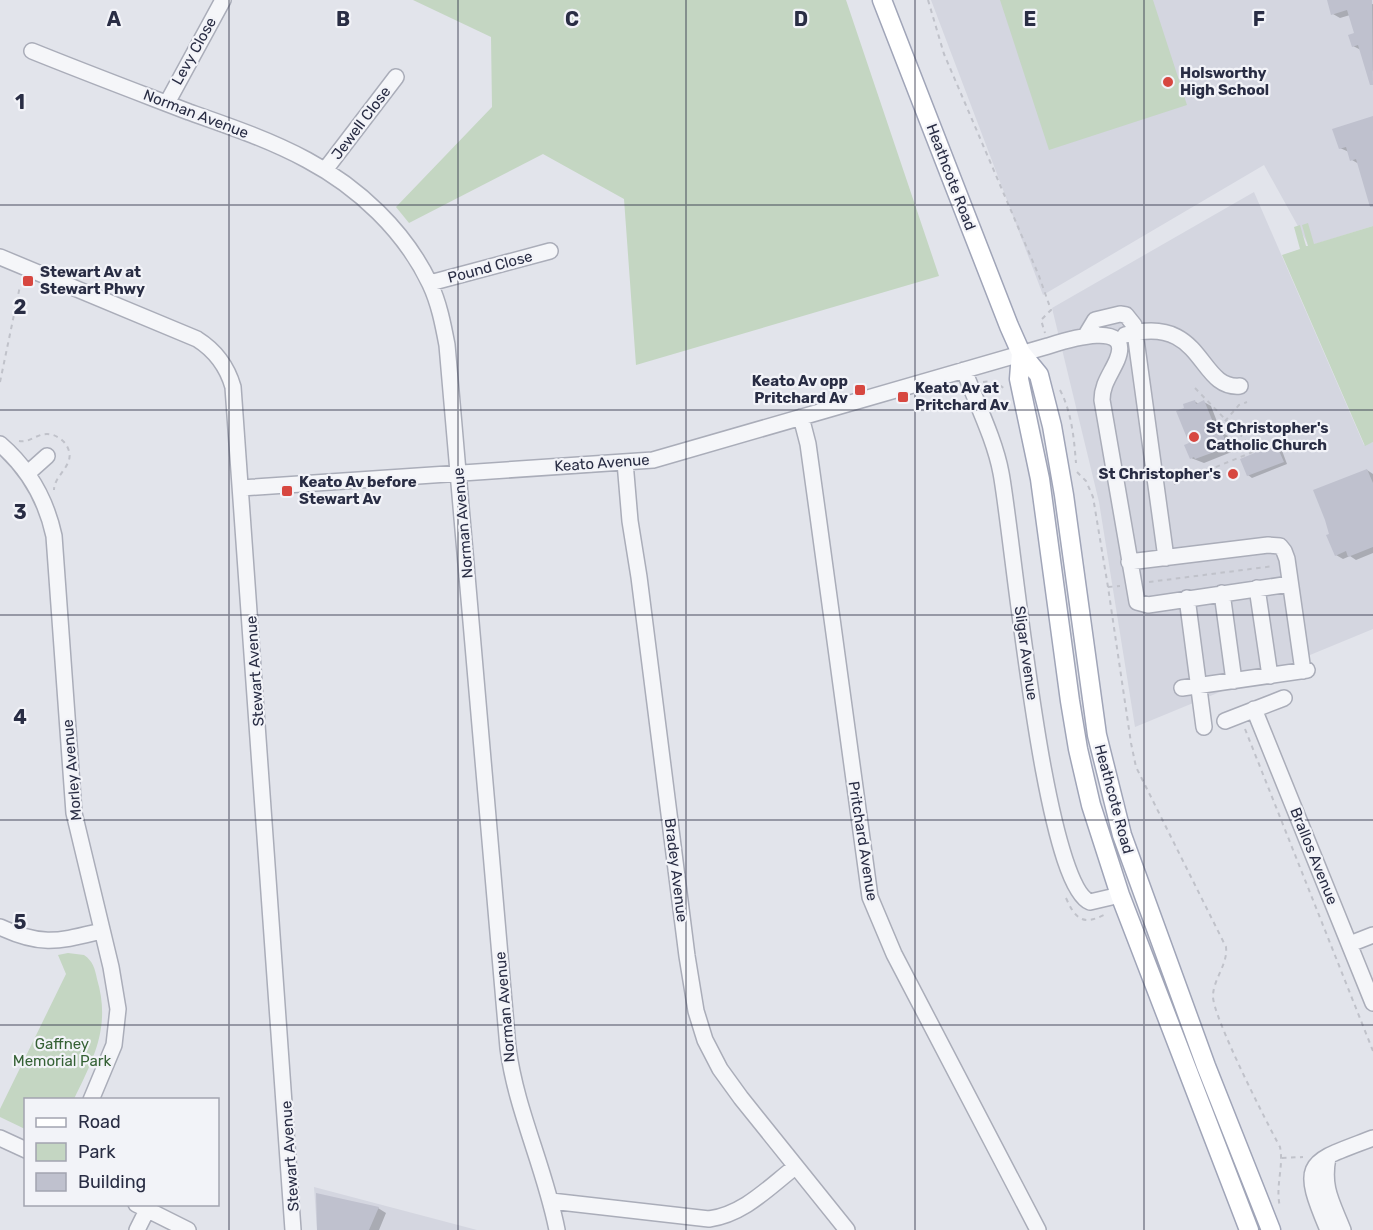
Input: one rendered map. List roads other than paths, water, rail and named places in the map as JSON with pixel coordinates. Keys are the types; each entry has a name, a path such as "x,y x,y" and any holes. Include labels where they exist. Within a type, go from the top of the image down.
{"main road":[{"name":"Heathcote Road","path":"882,0 1009,326 1021,353 1039,375 1052,426 1064,495 1097,735 1122,835 1202,1056 1271,1230"},
{"name":"Heathcote Road","path":"1021,353 1018,379 1040,478 1076,738 1091,806 1120,895 1249,1230"}],"street":[{"name":"Levy Close","path":"167,104 223,0"},
{"name":"Norman Avenue","path":"32,51 262,139 325,170 362,197 378,212 406,245 430,283 438,303 447,345 508,1048 515,1086 551,1201 557,1230"},
{"name":"Jewell Close","path":"325,170 396,77"},
{"name":"Pound Close","path":"430,283 550,251"},
{"name":"Stewart Avenue","path":"0,257 188,335 213,351 226,368 233,387 293,1230"},
{"path":"1086,336 1095,320 1120,314 1131,319 1135,333 1166,558"},
{"path":"1116,340 1135,333 1156,331 1178,337 1197,353 1218,381 1228,386 1240,386"},
{"path":"1086,336 1106,335 1116,340 1120,349 1106,382 1102,400 1135,599 1144,605 1290,584"},
{"name":"Keato Avenue","path":"241,488 626,462 664,457 1086,336"},
{"name":"Sligar Avenue","path":"964,370 1001,472 1039,748 1046,787 1062,847 1083,899 1090,902 1120,895"},
{"name":"Pritchard Avenue","path":"801,417 808,444 870,897 894,954 1038,1230"},
{"name":"Morley Avenue","path":"0,444 28,473 45,505 54,536 74,813 116,994 118,1022 111,1054 92,1098"},
{"path":"28,473 47,456"},
{"name":"Bradey Avenue","path":"626,462 630,520 696,1011 705,1040 720,1069 795,1167 847,1230"},
{"path":"1129,562 1273,544 1280,546 1284,551 1290,584 1292,584 1305,671 1182,688"},
{"path":"1257,588 1270,676"},
{"path":"1222,593 1234,681"},
{"path":"1187,598 1204,727"},
{"path":"1232,718 1284,698"},
{"name":"Brallos Avenue","path":"1254,709 1373,1003"},
{"path":"0,927 20,936 41,941 64,940 102,931"},
{"path":"1350,944 1373,935"},
{"path":"0,1138 24,1149"},
{"path":"1328,1230 1311,1187 1311,1178 1316,1163 1373,1138"},
{"path":"1328,1157 1325,1173 1326,1187 1343,1230"},
{"path":"551,1201 697,1218 720,1217 742,1209 795,1167"},
{"path":"137,1230 141,1207 188,1230"}],"place":[{"name":"Holsworthy High School","path":"1168,82"},
{"name":"Stewart Av at Stewart Phwy","path":"28,281"},
{"name":"Keato Av opp Pritchard Av","path":"860,390"},
{"name":"Keato Av at Pritchard Av","path":"903,397"},
{"name":"St Christopher's Catholic Church","path":"1194,437"},
{"name":"St Christopher's","path":"1233,474"},
{"name":"Keato Av before Stewart Av","path":"287,491"}],"park label":[{"name":"Gaffney Memorial Park","path":"62,1052"}]}
